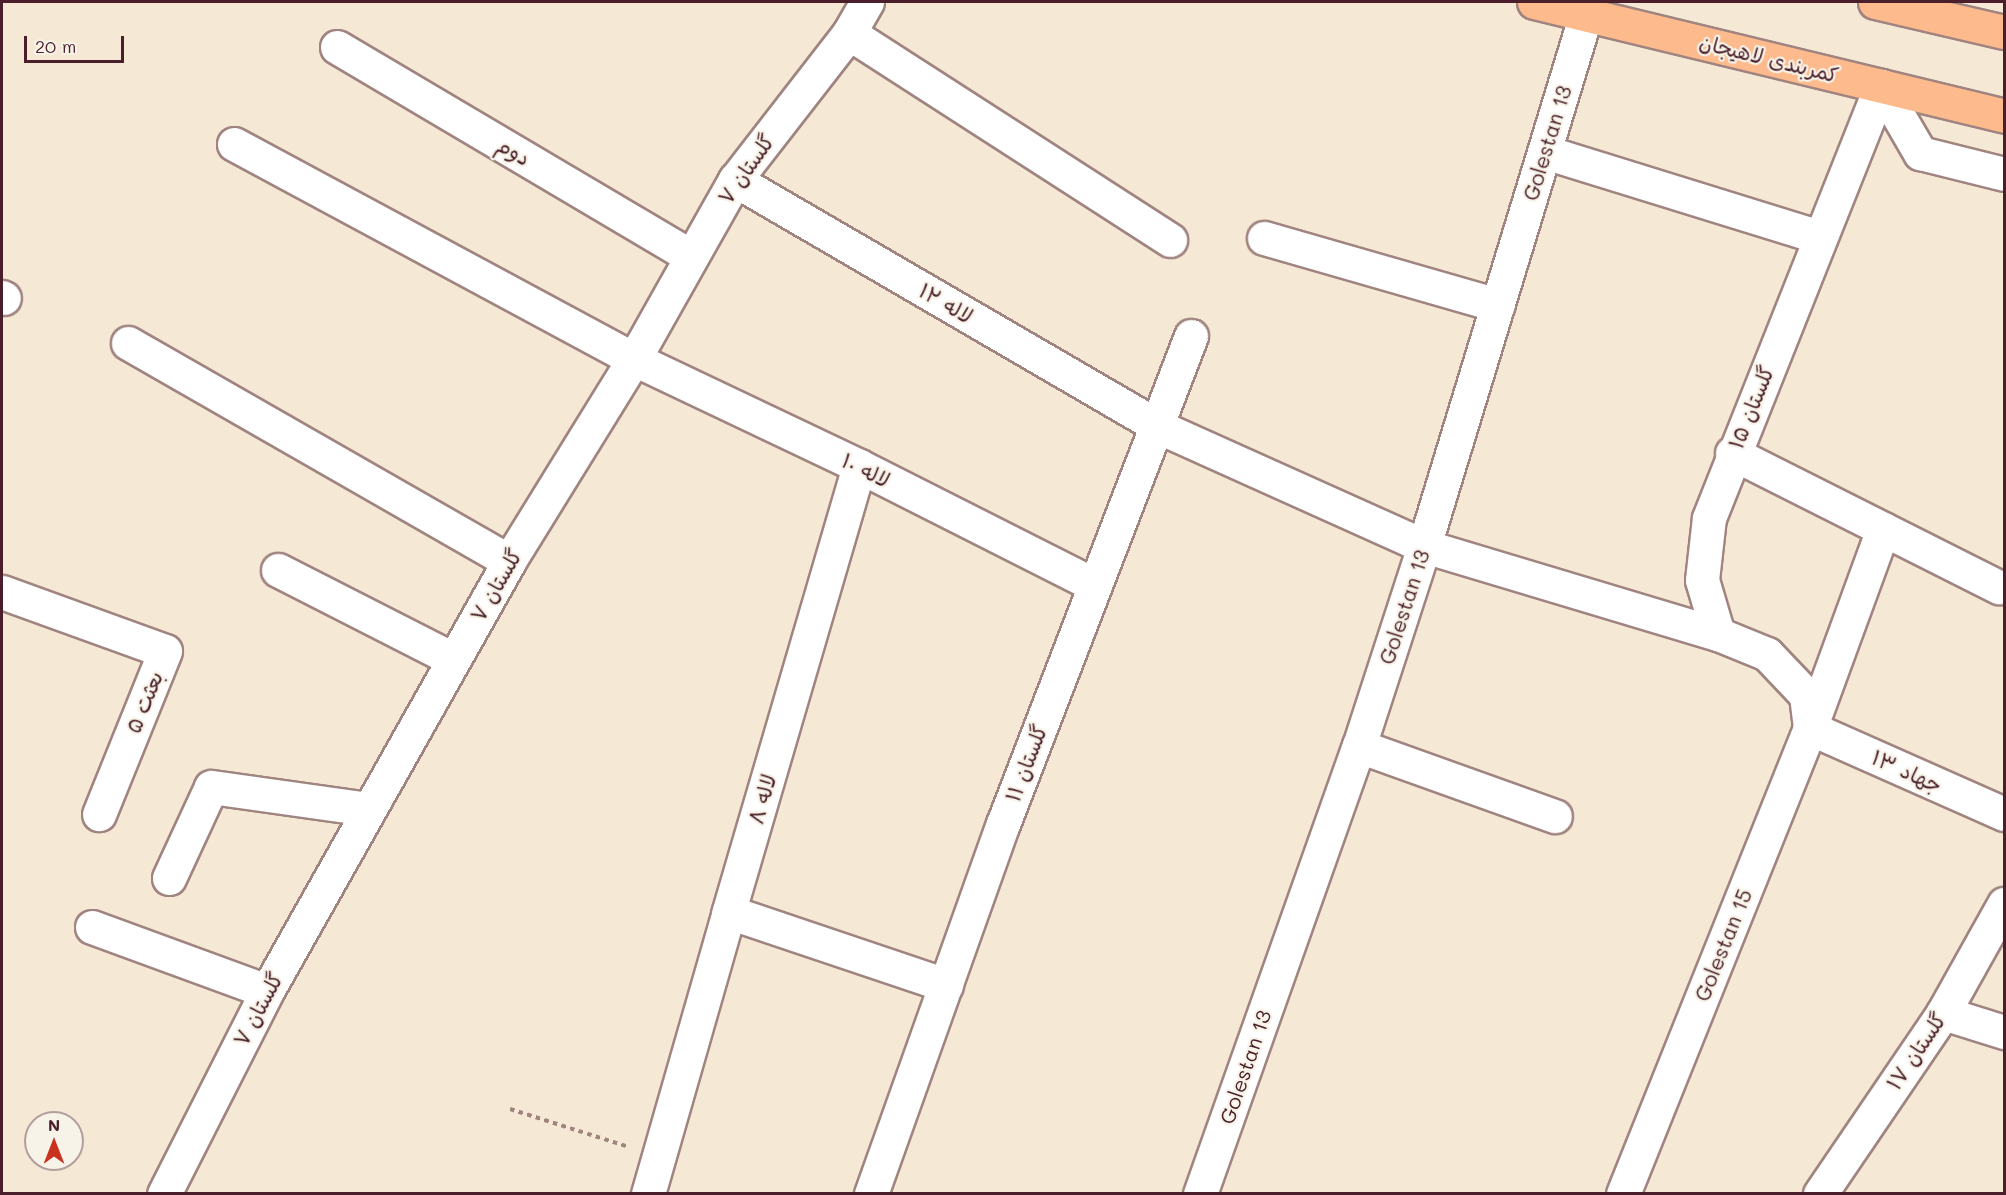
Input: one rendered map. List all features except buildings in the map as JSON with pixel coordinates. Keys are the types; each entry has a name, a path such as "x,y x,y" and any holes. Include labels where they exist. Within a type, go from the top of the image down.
{"highway":[{"name":"کمربندی لاهیجان","path":"1534,2 2004,116"},
{"path":"1885,3 2004,32"}],"street":[{"name":"گلستان ۷","path":"164,1194 267,991 509,561 634,360 690,256 735,180 849,33 867,2"},
{"name":"Golestan 13","path":"1200,1194 1359,746 1424,546 1586,14"},
{"path":"849,33 1170,240"},
{"name":"دوم","path":"337,46 690,256"},
{"path":"1881,86 1920,153 2004,174"},
{"name":"گلستان ۱۵","path":"1718,634 1702,580 1709,518 1732,453 1881,86"},
{"name":"لاله ۱۰","path":"234,144 634,360 859,466 1095,585"},
{"path":"1545,152 1820,237"},
{"name":"لاله ۱۲","path":"735,180 1157,426 1424,546"},
{"path":"1264,238 1498,305"},
{"name":"گلستان ۱۱","path":"871,1194 1003,824 1191,336"},
{"path":"128,343 509,561"},
{"path":"1732,453 1999,587"},
{"name":"لاله ۸","path":"648,1194 859,466"},
{"path":"1810,728 1883,529"},
{"name":"Golestan 15","path":"1424,546 1718,634 1767,654 1806,695 1810,728 1623,1194"},
{"path":"278,570 453,659"},
{"name":"بعثت ۵","path":"2,592 165,651 99,814"},
{"name":"جهاد ۱۳","path":"1810,728 2004,814"},
{"path":"1359,746 1555,816"},
{"path":"169,878 211,787 368,809"},
{"name":"گلستان ۱۷","path":"1820,1194 1943,1013 2004,904"},
{"path":"729,912 946,986"},
{"path":"92,927 267,991"},
{"path":"1943,1013 2004,1032"}],"path":[{"path":"510,1110 658,1156"}]}
